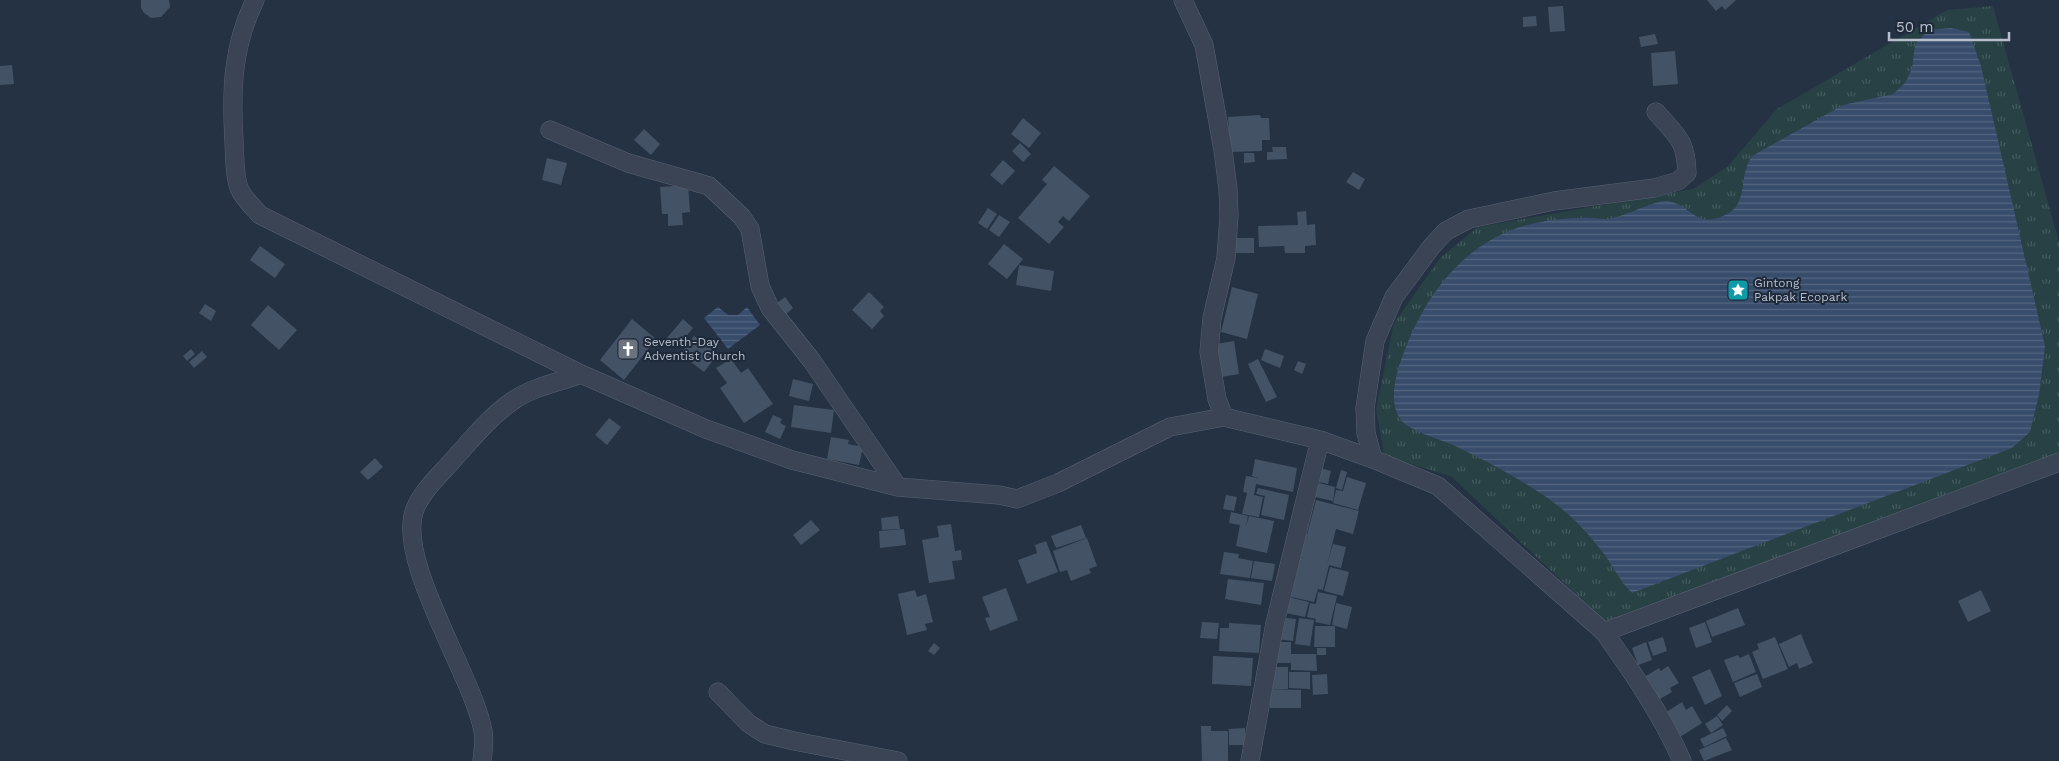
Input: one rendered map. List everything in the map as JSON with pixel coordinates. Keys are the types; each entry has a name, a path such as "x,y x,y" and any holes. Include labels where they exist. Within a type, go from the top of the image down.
{"street":[{"path":"255,0 240,38 232,87 236,171 240,188 248,202 260,215 581,374 706,429 783,457 898,487 1000,495 1017,499 1058,483 1170,427 1224,417 1320,440 1373,459 1438,486 1604,632 1648,696 1672,737 1682,761"},
{"path":"1183,0 1204,45 1222,141 1228,189 1229,216 1226,258 1212,318 1209,352 1217,399 1224,417"},
{"path":"1373,459 1366,433 1365,408 1375,342 1394,297 1432,246 1446,232 1469,219 1554,201 1654,188 1678,181 1686,174 1686,154 1682,141 1656,112"},
{"path":"550,130 628,163 709,186 742,217 750,229 760,286 770,308 812,361 898,487"},
{"path":"482,761 484,743 478,713 419,567 412,542 411,523 415,508 426,490 501,409 527,393 581,374"},
{"path":"1250,761 1275,623 1320,440"},
{"path":"1604,632 2059,462"},
{"path":"718,692 748,723 765,734 898,761"}],"green space":[{"name":"Gintong Pakpak Ecopark","path":"1993,6 2059,242 2059,460 1617,633 1452,477 1384,455 1376,409 1394,323 1441,257 1478,227 1693,189 1728,166 1777,109 1947,10"}],"water":[{"name":"Gintong Pakpak Ecopark","path":"1951,28 1969,32 1981,66 2045,346 2039,395 2030,432 2012,448 1632,593 1592,539 1561,508 1537,491 1480,458 1413,429 1404,423 1399,416 1395,408 1394,389 1401,360 1414,329 1425,307 1439,287 1455,268 1473,252 1494,238 1516,228 1562,219 1614,218 1661,201 1675,203 1694,215 1708,220 1727,214 1738,203 1745,172 1752,156 1843,105 1893,94 1905,83 1912,69 1915,45 1928,30"},
{"path":"718,307 728,315 738,315 747,307 760,325 728,349 704,318"}],"building":[{"path":"141,0 169,0 170,7 161,17 151,18 141,8"},
{"path":"1707,0 1736,0 1725,10 1722,6 1716,11"},
{"path":"1563,6 1565,31 1550,32 1548,7"},
{"path":"1536,16 1537,26 1523,27 1523,17"},
{"path":"1655,34 1658,44 1641,47 1639,37"},
{"path":"1675,51 1678,84 1653,86 1651,53"},
{"path":"12,65 14,84 0,85 0,66"},
{"path":"1260,115 1261,118 1269,118 1270,140 1262,140 1262,151 1230,152 1228,117"},
{"path":"1023,118 1041,133 1029,148 1011,134"},
{"path":"644,129 660,144 651,155 634,140"},
{"path":"1020,143 1031,154 1023,162 1012,151"},
{"path":"1272,147 1286,147 1287,159 1267,160 1267,152 1273,152"},
{"path":"1244,153 1254,153 1255,162 1244,163"},
{"path":"547,158 567,163 561,185 542,180"},
{"path":"1003,160 1015,171 1002,185 990,175"},
{"path":"1054,166 1090,196 1069,221 1063,216 1058,222 1064,227 1049,244 1018,218 1047,184 1042,180"},
{"path":"1353,172 1365,179 1359,190 1346,182"},
{"path":"688,185 690,212 682,213 683,225 668,226 668,214 662,214 660,187"},
{"path":"988,208 997,214 987,229 978,223"},
{"path":"1306,211 1307,225 1315,224 1316,245 1305,246 1305,253 1285,253 1284,246 1259,247 1258,226 1298,225 1297,212"},
{"path":"999,215 1010,222 999,237 989,230"},
{"path":"1236,238 1254,238 1254,253 1236,253"},
{"path":"1004,244 1023,259 1007,279 988,264"},
{"path":"260,246 285,264 275,278 250,260"},
{"path":"1019,265 1054,271 1051,291 1016,285"},
{"path":"1232,287 1258,294 1247,339 1221,332"},
{"path":"869,292 884,307 880,311 884,316 872,329 852,310"},
{"path":"785,297 793,308 785,315 776,304"},
{"path":"205,304 216,311 211,321 199,313"},
{"path":"268,305 297,330 279,350 251,325"},
{"name":"Seventh-Day Adventist Church","path":"632,319 656,339 624,380 600,360"},
{"path":"683,319 693,328 676,348 666,339"},
{"path":"694,336 718,354 704,372 681,354"},
{"path":"1234,341 1239,374 1221,377 1216,344"},
{"path":"191,349 195,354 187,361 183,356"},
{"path":"1265,349 1284,356 1280,368 1261,360"},
{"path":"202,351 207,357 194,368 189,362"},
{"path":"731,359 741,373 748,368 773,404 744,423 720,388 727,383 716,368"},
{"path":"1258,359 1277,397 1266,402 1248,364"},
{"path":"1298,361 1306,364 1302,374 1294,370"},
{"path":"793,379 813,384 809,401 789,396"},
{"path":"794,405 834,410 831,433 791,427"},
{"path":"773,415 782,419 780,423 786,426 780,439 765,432"},
{"path":"609,418 621,427 607,445 595,435"},
{"path":"831,437 849,440 848,444 863,447 859,465 827,459"},
{"path":"375,458 383,467 368,480 360,472"},
{"path":"1255,459 1297,468 1293,492 1256,484 1254,495 1263,497 1259,517 1242,514 1247,493 1243,492 1246,476 1258,478 1252,476"},
{"path":"1317,467 1331,471 1328,484 1314,481"},
{"path":"1341,470 1347,472 1342,490 1336,488"},
{"path":"1347,477 1366,483 1358,510 1333,503 1336,490 1343,491"},
{"path":"1315,482 1335,487 1333,501 1311,496"},
{"path":"1258,488 1289,495 1284,520 1261,515 1265,496 1256,494"},
{"path":"1226,495 1237,497 1234,511 1223,509"},
{"path":"1316,500 1359,511 1353,534 1336,529 1327,565 1333,544 1346,547 1341,568 1329,565 1323,590 1318,589 1314,602 1287,596 1296,557 1304,558 1293,555 1299,532 1307,535"},
{"path":"1231,512 1248,516 1246,527 1249,516 1274,521 1267,553 1236,546 1240,525 1229,523"},
{"path":"898,516 900,529 882,530 881,518"},
{"path":"811,520 820,530 801,545 793,535"},
{"path":"951,524 955,551 961,550 962,560 952,561 955,579 929,583 922,540 939,537 937,526"},
{"path":"1081,525 1086,538 1056,548 1051,536"},
{"path":"904,529 906,545 880,548 879,531"},
{"path":"1087,538 1097,566 1089,569 1091,573 1071,581 1067,570 1060,572 1053,551"},
{"path":"1046,541 1058,572 1027,584 1018,560 1037,553 1035,545"},
{"path":"1224,552 1239,554 1238,558 1253,561 1250,578 1220,574"},
{"path":"1254,561 1275,564 1272,581 1251,578"},
{"path":"1330,567 1349,572 1343,596 1324,591"},
{"path":"1228,579 1264,583 1261,605 1225,599"},
{"path":"1006,588 1018,620 990,631 985,618 990,617 982,597"},
{"path":"915,590 917,597 926,594 933,622 925,624 927,630 907,635 898,594"},
{"path":"1981,590 1991,611 1968,622 1958,601"},
{"path":"1318,592 1337,596 1330,625 1315,622 1316,619 1307,617 1310,603 1316,604"},
{"path":"1284,596 1309,602 1305,617 1281,612"},
{"path":"1336,603 1352,607 1347,629 1332,625"},
{"path":"1738,608 1745,625 1712,637 1706,621"},
{"path":"1279,617 1296,619 1293,641 1276,639"},
{"path":"1299,618 1314,620 1310,646 1295,644"},
{"path":"1202,622 1219,623 1217,639 1200,638"},
{"path":"1705,622 1712,642 1696,648 1689,628"},
{"path":"1229,623 1261,625 1259,653 1219,651 1220,628 1229,628"},
{"path":"1315,626 1335,626 1335,647 1314,647"},
{"path":"1801,634 1813,663 1799,669 1797,663 1789,667 1779,644"},
{"path":"1663,637 1667,651 1653,656 1648,642"},
{"path":"1775,637 1788,669 1763,679 1752,652 1759,649 1757,644"},
{"path":"1274,642 1291,642 1291,663 1274,663"},
{"path":"1646,642 1652,660 1638,665 1632,648"},
{"path":"934,643 940,648 934,655 928,651"},
{"path":"1317,648 1326,648 1326,655 1317,655"},
{"path":"1291,654 1316,654 1317,671 1291,670"},
{"path":"1749,654 1756,672 1733,682 1724,660 1738,655 1740,658"},
{"path":"1213,656 1253,658 1251,686 1212,684"},
{"path":"1668,666 1679,683 1670,688 1672,692 1655,702 1641,679 1659,668 1661,671"},
{"path":"1269,667 1288,667 1288,689 1269,689"},
{"path":"1710,669 1722,696 1705,705 1692,677"},
{"path":"1289,672 1310,672 1310,689 1289,688"},
{"path":"1327,674 1328,694 1313,695 1312,675"},
{"path":"1757,674 1762,687 1740,697 1734,683"},
{"path":"1270,689 1301,690 1301,708 1270,708"},
{"path":"1682,702 1686,710 1692,706 1702,723 1680,737 1665,713"},
{"path":"1727,705 1732,711 1722,721 1717,715"},
{"path":"1717,716 1723,725 1711,733 1705,724"},
{"path":"1201,726 1211,726 1211,731 1228,731 1228,761 1202,761"},
{"path":"1245,728 1245,745 1229,745 1229,729"},
{"path":"1723,728 1727,736 1704,747 1700,739"},
{"path":"1726,738 1732,750 1704,761 1699,750"}],"place":[{"name":"Gintong Pakpak Ecopark","path":"1738,290"},
{"name":"Seventh-Day Adventist Church","path":"628,349"}]}
